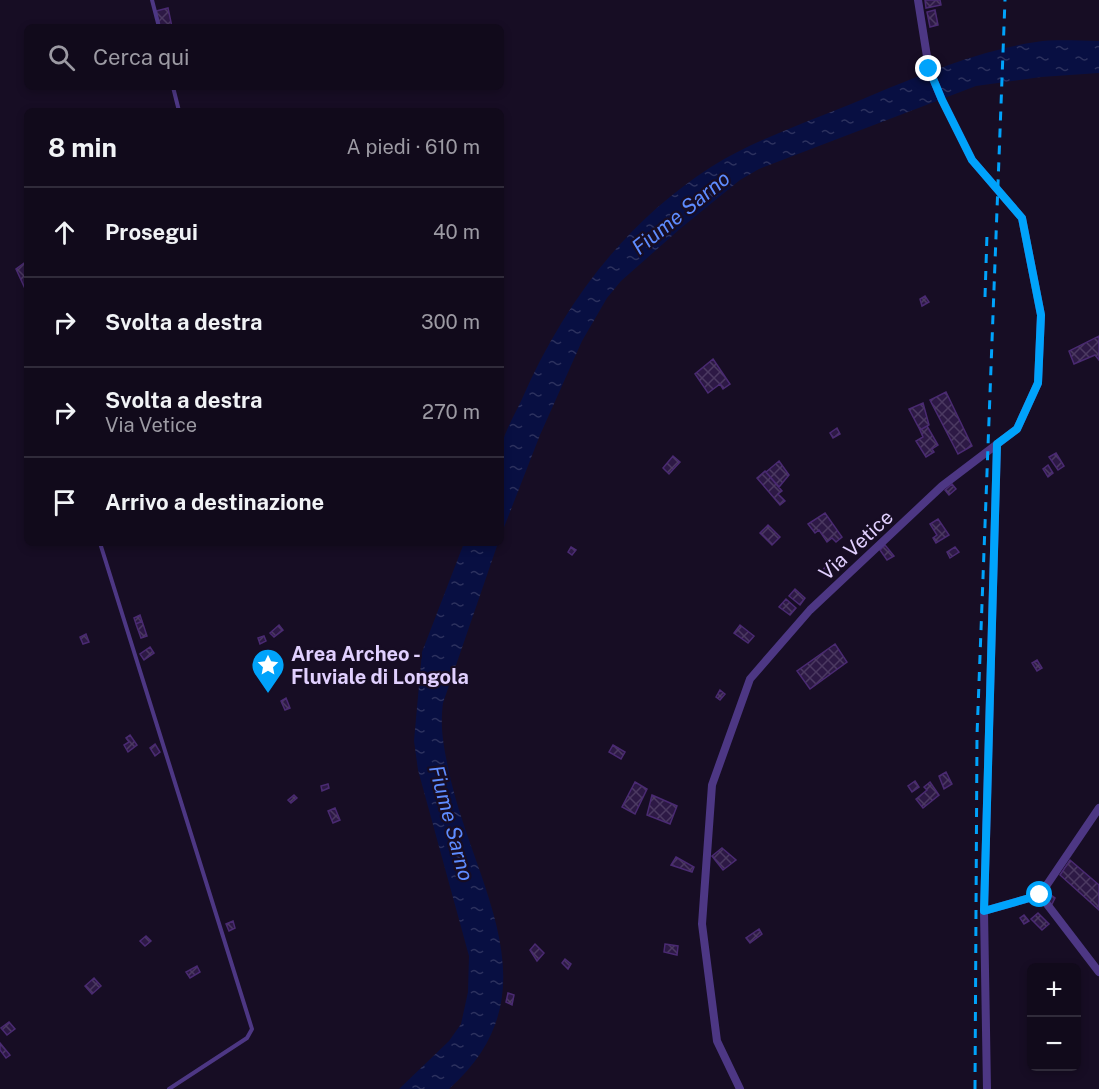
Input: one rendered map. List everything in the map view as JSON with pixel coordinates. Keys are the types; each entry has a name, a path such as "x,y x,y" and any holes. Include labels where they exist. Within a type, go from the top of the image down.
{"street":[{"name":"Via Vetice","path":"740,1089 717,1041 702,924 712,785 750,679 810,610 942,486 1017,429 1038,383 1041,315 1022,218 972,160 942,100 929,69 918,0"},
{"path":"987,1089 984,911 997,444"},
{"path":"984,911 1040,895 1099,808"},
{"path":"1040,895 1099,972"}],"lane":[{"path":"152,0 158,24"},
{"path":"175,90 178,108"},
{"path":"101,546 252,1029 247,1038 169,1089"}],"water":[{"name":"Fiume Sarno","path":"1059,40 1099,41 1099,73 1041,77 976,86 759,169 740,180 681,228 621,281 607,298 582,341 540,435 504,527 504,438 508,427 538,364 577,299 624,240 651,214 711,167 762,140 965,59 1013,46"},
{"name":"Fiume Sarno","path":"463,546 497,546 443,703 442,735 459,810 487,893 498,934 503,974 499,1013 482,1051 449,1089 399,1089 449,1041 461,1024 468,992 469,956 418,770 414,741 422,652"}],"building":[{"path":"925,0 940,0 941,5 926,8"},
{"path":"168,8 171,24 159,24 156,11"},
{"path":"935,10 938,25 930,27 927,12"},
{"path":"24,263 24,286 16,269"},
{"path":"925,296 929,302 922,306 920,299"},
{"path":"1099,336 1099,360 1095,355 1074,364 1069,351"},
{"path":"713,359 730,384 723,389 720,384 708,393 695,374"},
{"path":"946,392 972,446 958,454 930,400"},
{"path":"923,403 929,425 920,430 909,409"},
{"path":"927,426 938,445 932,449 934,452 926,457 916,441 923,437 920,430"},
{"path":"837,428 840,434 833,438 830,433"},
{"path":"1056,453 1064,466 1058,470 1049,457"},
{"path":"673,456 680,462 669,474 663,468"},
{"path":"779,461 789,475 779,487 766,472"},
{"path":"1048,465 1053,473 1048,477 1043,469"},
{"path":"765,471 782,491 778,494 785,501 780,505 757,478"},
{"path":"952,484 956,489 949,495 945,490"},
{"path":"825,513 842,537 836,542 832,538 827,542 819,530 815,533 808,524"},
{"path":"938,519 949,535 936,543 933,538 937,535 930,524"},
{"path":"768,525 780,537 772,545 760,533"},
{"path":"885,545 894,556 887,560 880,550"},
{"path":"571,547 576,550 572,555 568,552"},
{"path":"955,547 959,552 950,558 947,552"},
{"path":"826,566 831,570 826,575 822,571"},
{"path":"795,589 805,598 800,605 789,596"},
{"path":"786,599 796,608 790,615 779,607"},
{"path":"140,615 142,621 136,624 134,618"},
{"path":"142,621 147,636 141,638 136,624"},
{"path":"279,625 283,630 274,637 270,633"},
{"path":"740,625 754,636 748,643 734,633"},
{"path":"86,634 89,642 83,644 80,637"},
{"path":"264,636 266,641 260,644 258,638"},
{"path":"835,644 847,662 810,689 797,671"},
{"path":"150,647 154,653 144,660 140,654"},
{"path":"1037,660 1042,668 1037,671 1032,663"},
{"path":"720,690 725,694 720,700 716,697"},
{"path":"286,698 290,708 285,710 281,701"},
{"path":"130,735 137,745 128,752 124,745 129,742 126,738"},
{"path":"155,744 160,752 155,756 150,748"},
{"path":"613,745 625,752 621,759 609,752"},
{"path":"946,772 952,784 944,789 939,776"},
{"path":"915,781 919,787 912,792 908,786"},
{"path":"635,782 647,789 635,814 622,807"},
{"path":"930,782 939,795 923,808 916,799 927,790 924,787"},
{"path":"328,784 329,788 322,791 321,786"},
{"path":"294,795 297,798 291,803 288,800"},
{"path":"652,795 677,806 670,824 647,815"},
{"path":"335,808 340,820 333,823 328,811"},
{"path":"722,848 736,860 723,870 712,856"},
{"path":"676,857 694,867 692,872 671,865"},
{"path":"1070,860 1099,885 1099,910 1060,875"},
{"path":"1047,892 1055,898 1051,906 1044,897"},
{"path":"1038,913 1049,924 1042,930 1031,919"},
{"path":"1024,915 1029,921 1024,924 1020,918"},
{"path":"233,921 235,928 229,931 226,924"},
{"path":"759,929 762,934 750,943 746,938"},
{"path":"146,936 151,941 145,946 140,941"},
{"path":"535,944 544,953 537,961 530,950"},
{"path":"665,944 678,946 677,955 664,952"},
{"path":"565,959 571,964 568,969 562,963"},
{"path":"197,966 200,972 190,978 186,972"},
{"path":"94,978 101,986 92,994 85,986"},
{"path":"508,993 514,995 512,1005 506,1002"},
{"path":"9,1022 15,1029 7,1035 1,1028"},
{"path":"0,1043 10,1055 6,1058 0,1050"}],"railway":[{"path":"975,1089 977,735 1005,0"},
{"path":"985,297 987,234"}],"place":[{"name":"Area Archeo - Fluviale di Longola","path":"268,694"}],"route":[{"path":"929,69 972,160 1022,218 1041,315 1038,383 1017,429 997,444 984,911 1040,895"}]}
